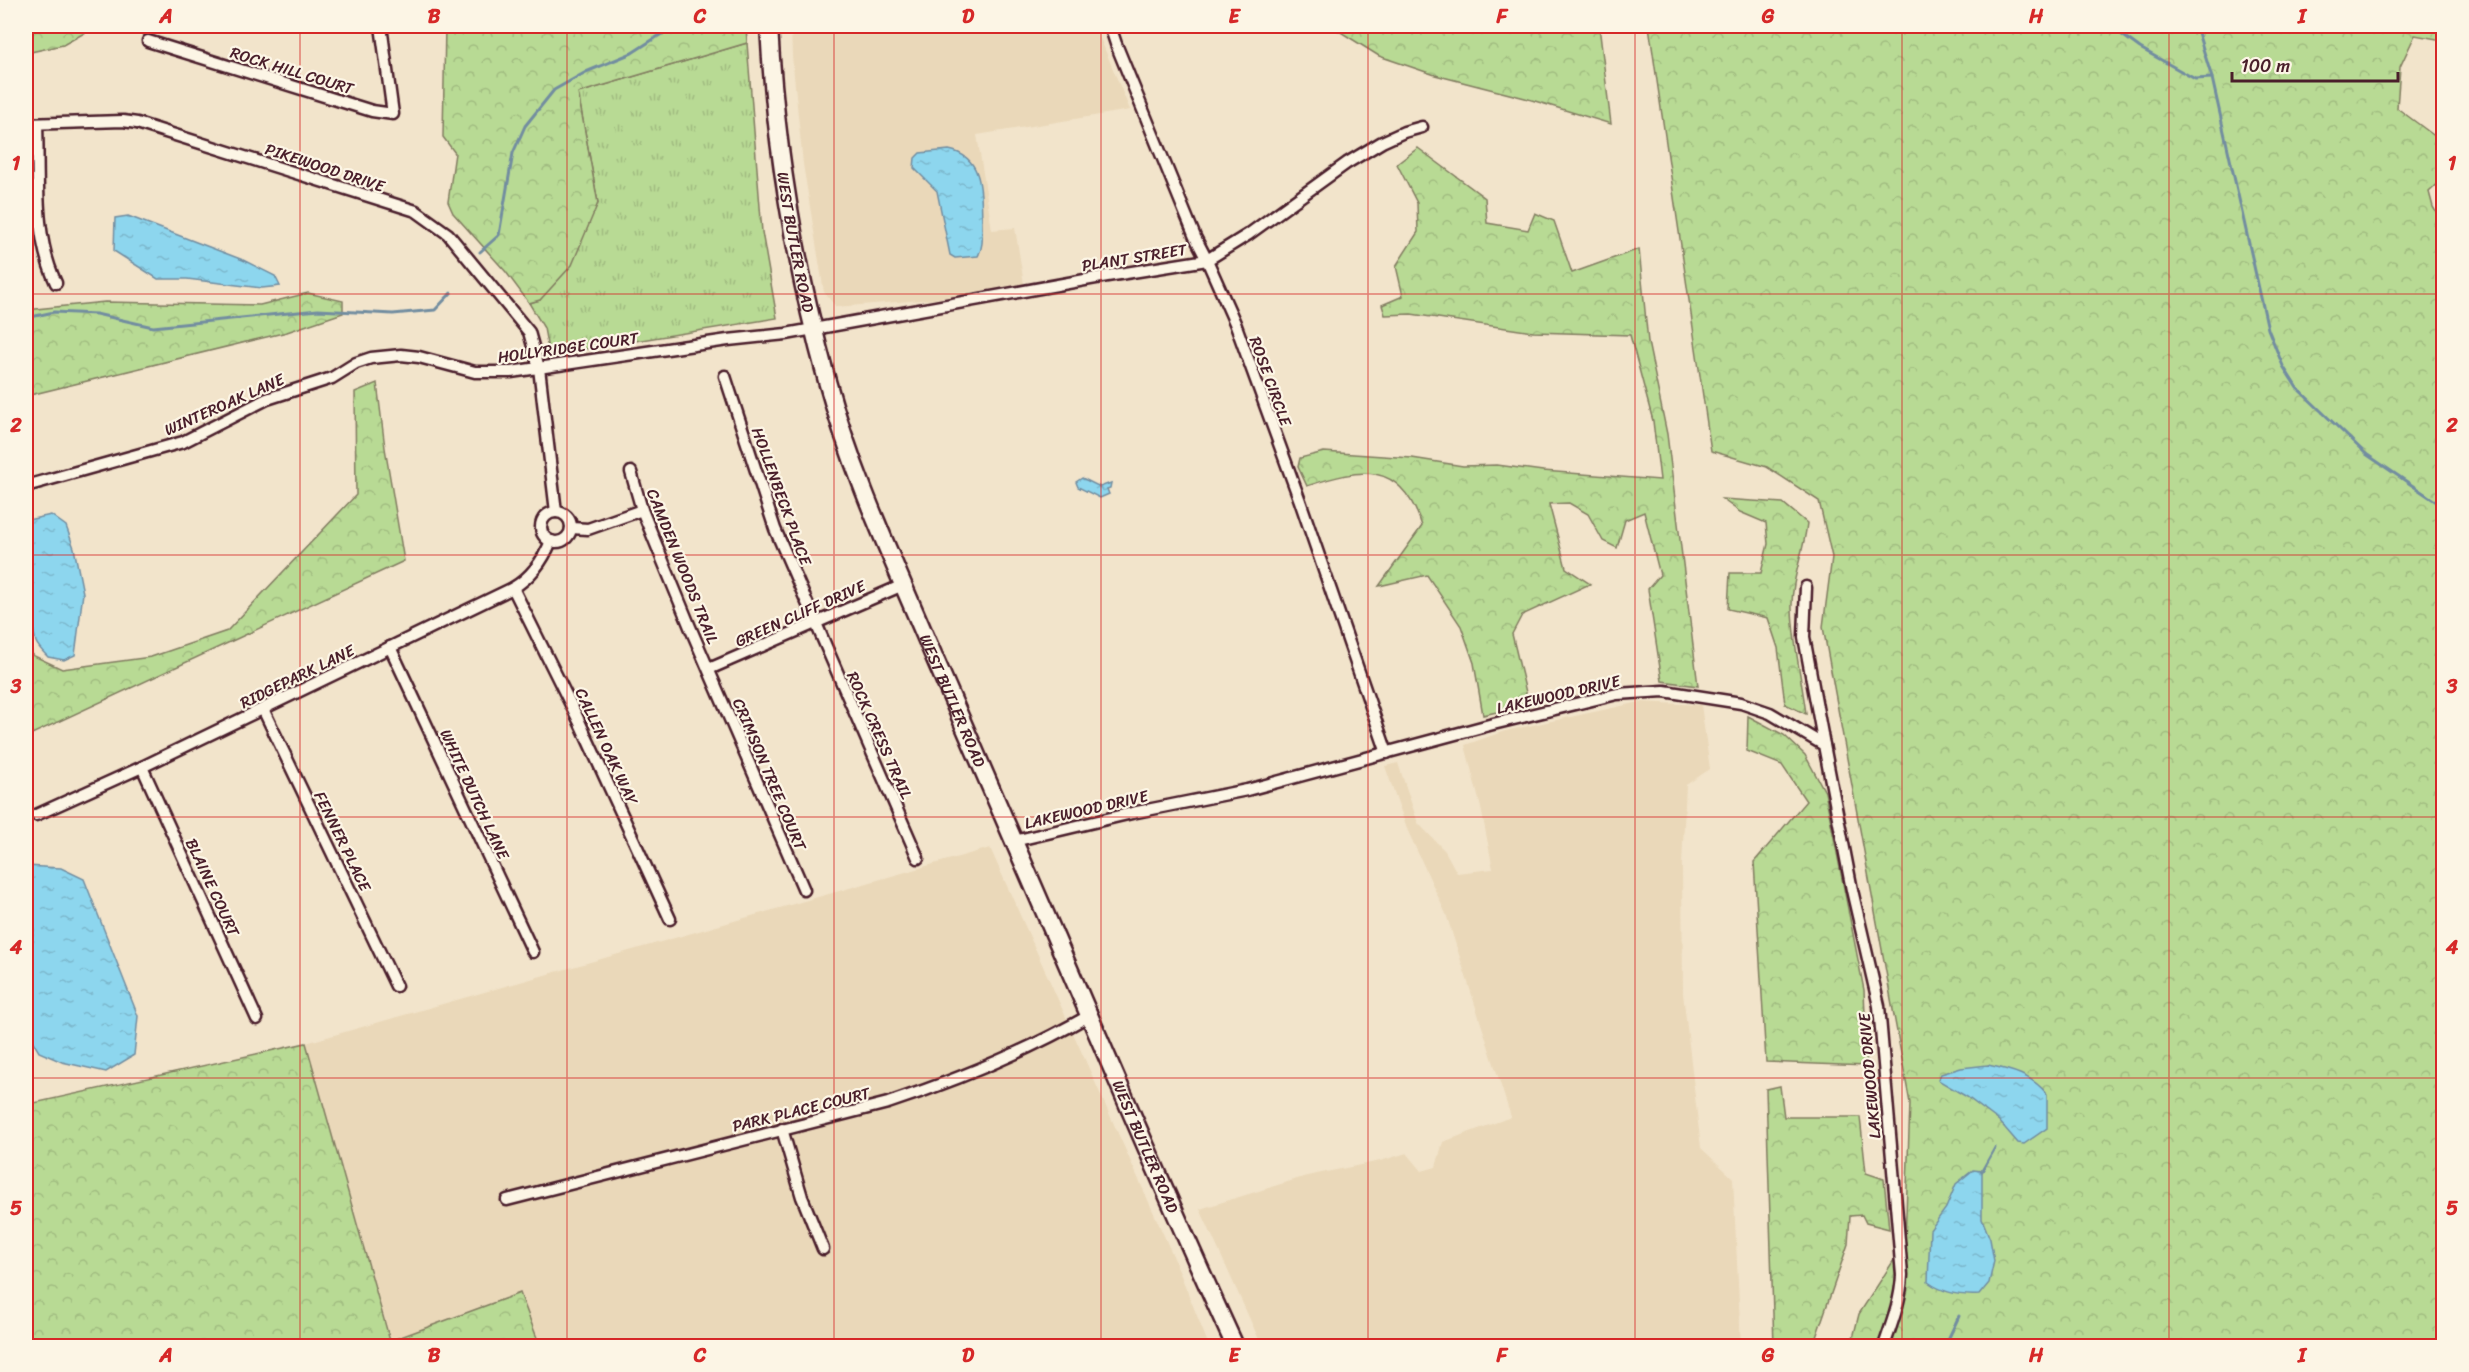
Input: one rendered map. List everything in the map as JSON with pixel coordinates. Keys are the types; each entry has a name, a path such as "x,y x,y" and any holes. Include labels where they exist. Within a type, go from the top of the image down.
{"main road":[{"name":"WEST BUTLER ROAD","path":"769,26 781,167 799,273 827,383 847,446 871,511 1235,1347"}],"street":[{"name":"ROCK HILL COURT","path":"148,41 372,111 393,114 381,26"},
{"name":"ROSE CIRCLE","path":"1110,26 1181,205 1235,323 1300,501 1387,753"},
{"name":"PIKEWOOD DRIVE","path":"31,124 123,121 137,123 416,212 448,234 529,332 539,368"},
{"path":"31,124 42,239 48,265 56,282"},
{"name":"PLANT STREET","path":"814,329 1208,260 1249,234 1347,163 1382,142 1422,127"},
{"name":"HOLLYRIDGE COURT","path":"332,378 356,363 387,355 418,357 475,372 511,372 814,329"},
{"path":"539,368 556,513"},
{"name":"HOLLENBECK PLACE","path":"725,376 775,529 815,623"},
{"name":"WINTEROAK LANE","path":"26,486 183,442 267,399 332,378"},
{"name":"CAMDEN WOODS TRAIL","path":"631,472 642,510 709,669"},
{"path":"571,528 588,529 642,510"},
{"path":"556,513 566,516 571,528 563,540 551,541 545,536 542,526 545,517 556,513"},
{"name":"RIDGEPARK LANE","path":"36,815 142,767 513,588 526,580 545,556 551,541"},
{"name":"GREEN CLIFF DRIVE","path":"709,669 903,585"},
{"path":"1806,587 1804,637 1824,745"},
{"name":"CALLEN OAK WAY","path":"513,588 579,721 670,919"},
{"name":"ROCK CRESS TRAIL","path":"815,623 918,858"},
{"name":"WHITE DUTCH LANE","path":"390,647 533,952"},
{"name":"CRIMSON TREE COURT","path":"709,669 804,890"},
{"name":"LAKEWOOD DRIVE","path":"1014,841 1132,813 1247,790 1617,694 1644,691 1689,693 1741,703 1770,713 1824,745 1852,890 1874,982 1882,1032 1902,1275 1902,1288 1884,1347"},
{"name":"FENNER PLACE","path":"263,709 396,986"},
{"name":"BLAINE COURT","path":"142,767 257,1019"},
{"name":"PARK PLACE COURT","path":"507,1200 888,1103 937,1086 1038,1043 1090,1015"},
{"path":"782,1129 802,1197 823,1249"}],"shaded area":[{"path":"791,26 1095,26 1130,110 977,135 992,230 1015,228 1024,284 934,299 836,307 824,292 803,164"},
{"path":"1640,702 1701,705 1710,769 1686,785 1682,864 1683,993 1701,1148 1733,1178 1741,1346 1262,1346 1200,1209 1307,1176 1407,1153 1422,1171 1436,1167 1443,1142 1511,1117 1446,914 1407,829 1385,766 1398,763 1418,823 1445,851 1457,873 1493,869 1465,745 1505,731"},
{"path":"990,848 1174,1258 1209,1346 540,1346 520,1294 391,1341 306,1043"}],"green space":[{"path":"26,26 97,26 63,45 26,53"},
{"path":"445,26 746,26 747,43 578,93 598,203 572,265 540,300 529,303 506,272 453,213 448,202 455,153 443,137"},
{"path":"1331,26 1599,26 1611,124 1525,98 1435,75 1379,56"},
{"path":"1649,26 2443,26 2443,35 2437,39 2415,35 2400,67 2397,108 2444,143 2443,179 2429,192 2433,207 2439,217 2444,217 2443,1346 1851,1346 1859,1314 1905,1243 1910,1103 1823,627 1832,557 1819,501 1767,467 1711,451"},
{"path":"747,43 762,232 777,318 549,355 544,328 529,303 540,300 598,203 578,93"},
{"path":"1418,148 1485,198 1487,223 1528,230 1535,213 1554,221 1572,273 1639,249 1648,342 1667,434 1698,686 1662,681 1648,589 1660,575 1644,512 1625,520 1617,548 1603,541 1588,514 1569,503 1549,504 1566,568 1590,584 1522,615 1512,634 1529,705 1483,715 1474,663 1461,626 1427,575 1379,586 1422,526 1403,489 1391,480 1362,473 1345,475 1307,486 1298,467 1300,458 1324,452 1412,458 1463,466 1497,465 1660,480 1653,421 1630,335 1533,332 1411,314 1385,315 1382,305 1403,296 1396,266 1418,232 1417,203 1397,164"},
{"path":"308,293 343,301 343,313 287,332 26,396 26,310 105,302 260,305"},
{"path":"377,383 385,448 404,561 32,734 26,698 26,602 32,655 62,669 151,657 227,631 356,495 355,392"},
{"path":"1722,499 1783,503 1807,523 1792,598 1796,648 1806,714 1785,704 1778,648 1768,618 1728,609 1730,573 1761,573 1768,544 1766,523 1740,512"},
{"path":"1748,716 1784,735 1805,755 1825,792 1864,990 1867,1066 1766,1062 1754,862 1806,801 1782,765 1747,751"},
{"path":"306,1043 390,1341 520,1293 540,1346 26,1346 26,1095 30,1104"},
{"path":"1780,1086 1784,1117 1860,1117 1866,1173 1884,1179 1889,1229 1866,1223 1862,1215 1850,1216 1848,1244 1813,1346 1774,1346 1766,1089"}],"water":[{"path":"949,150 969,160 979,179 982,236 978,256 955,258 950,255 937,191 914,168 915,158 920,153"},
{"path":"128,216 243,260 275,276 280,286 262,288 187,279 158,279 114,251 115,218"},
{"path":"1082,478 1100,487 1111,483 1110,488 1107,489 1109,494 1100,498 1078,487 1076,482"},
{"path":"51,515 66,526 74,548 83,593 75,655 64,660 48,657 36,642 28,580 26,529 28,520"},
{"path":"26,866 61,868 84,879 138,1016 134,1055 106,1072 62,1062 39,1052 26,1030 26,957 34,930 26,908"},
{"path":"1988,1065 2013,1071 2028,1078 2047,1094 2047,1128 2024,1144 2018,1143 1999,1121 1967,1097 1938,1080 1941,1074 1961,1068"},
{"path":"1973,1170 1982,1171 1982,1219 1990,1239 1994,1261 1989,1283 1979,1295 1946,1291 1928,1282 1930,1230 1946,1208 1956,1184"}],"waterway":[{"path":"480,252 499,235 513,153 525,126 554,90 586,72 632,53 674,26"},
{"path":"2110,26 2140,48 2195,79 2212,78"},
{"path":"2196,26 2212,78 2268,329 2283,366 2297,388 2366,454 2444,507"},
{"path":"26,318 54,312 96,314 153,327 318,310 393,314 435,310 451,293"},
{"path":"1982,1171 1995,1148"},
{"path":"26,1198 26,1238"},
{"path":"1945,1346 1959,1316"}]}
